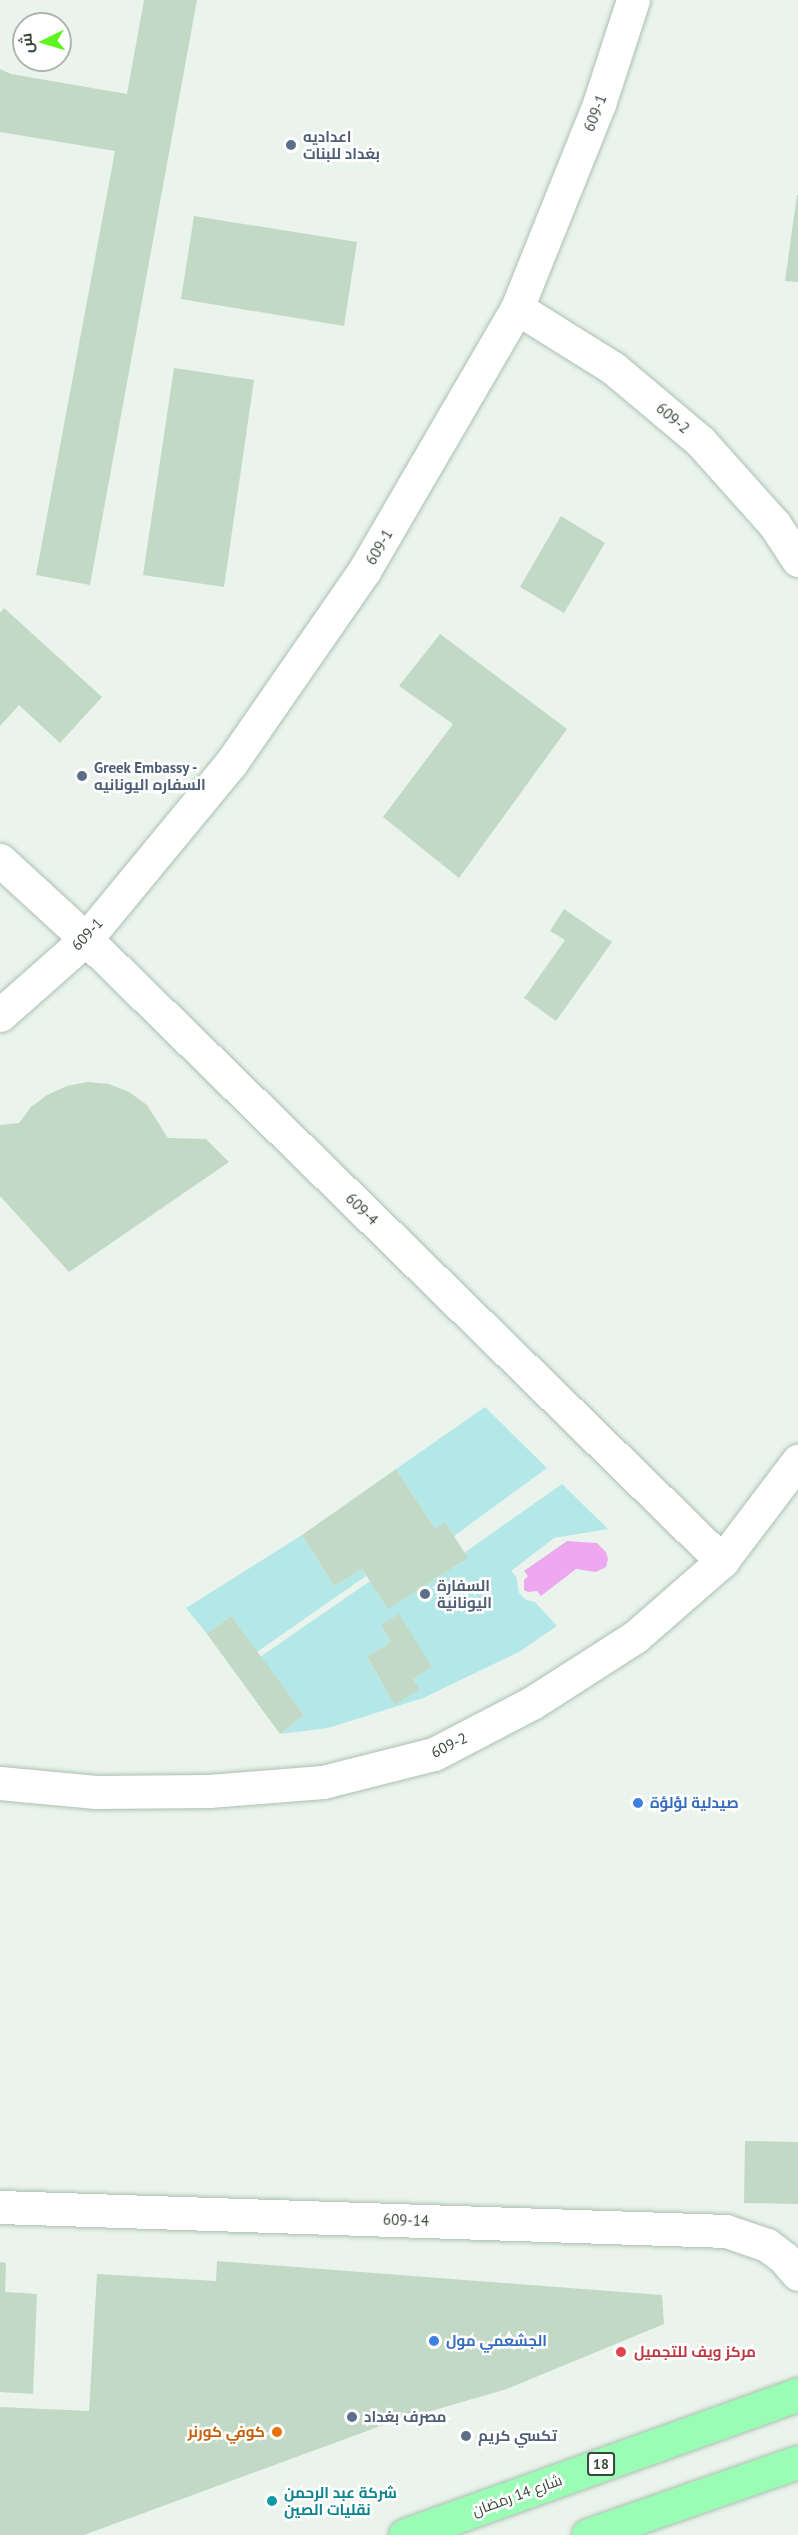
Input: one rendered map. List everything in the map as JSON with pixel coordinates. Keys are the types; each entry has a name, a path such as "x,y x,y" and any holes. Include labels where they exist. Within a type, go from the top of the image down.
{"main road":[{"name":"شارع 14 رمضان","path":"405,2535 798,2394"},
{"path":"588,2535 798,2462"}],"street":[{"name":"609-1","path":"0,1015 86,939 231,763 364,572 517,308 599,104 633,0"},
{"name":"609-2","path":"517,308 613,368 700,441 775,525 798,560"},
{"name":"609-4","path":"0,860 86,939 722,1561"},
{"name":"609-2","path":"0,1783 96,1792 209,1791 323,1782 434,1754 532,1703 635,1637 722,1561 798,1461"},
{"name":"609-14","path":"0,2207 726,2231 747,2236 767,2245 784,2258 798,2274"}],"shaded area":[{"path":"485,1407 547,1468 454,1536 445,1522 435,1529 396,1469"},
{"path":"562,1484 608,1529 554,1538 511,1571 516,1576 519,1593 526,1600 535,1602 557,1626 519,1652 423,1698 328,1728 280,1734 304,1715 260,1657 370,1581 388,1609 468,1558 464,1553","holes":["399,1615 413,1679 420,1689 395,1704 367,1658 391,1642 381,1625"]},
{"path":"302,1535 334,1586 362,1569 366,1576 257,1652 231,1616 207,1634 186,1608"},
{"path":"567,1541 597,1543 606,1552 608,1559 606,1567 596,1572 576,1569 541,1596 537,1591 524,1590 524,1580 528,1576 524,1571"}],"building":[{"path":"144,0 197,0 90,585 36,575 115,151 0,132 0,69 11,74 127,94"},
{"path":"798,195 798,282 785,281"},
{"path":"194,216 357,242 344,326 181,299"},
{"path":"174,368 254,380 224,587 143,575"},
{"path":"561,516 605,543 564,613 520,587"},
{"path":"4,608 102,697 60,743 19,705 0,726 0,613"},
{"path":"440,634 567,729 459,878 383,817 453,724 399,686"},
{"path":"564,909 612,942 556,1021 524,998 565,940 550,931"},
{"path":"87,1082 109,1084 129,1092 147,1105 168,1138 206,1139 229,1162 69,1272 0,1196 0,1125 19,1123 31,1107 47,1095 67,1086"},
{"path":"396,1469 435,1529 445,1522 468,1558 388,1609 362,1569 334,1586 302,1535"},
{"path":"399,1614 432,1667 413,1679 420,1689 395,1705 367,1657 391,1642 381,1625"},
{"path":"231,1616 304,1715 280,1734 207,1634"},
{"path":"745,2141 798,2142 798,2204 744,2203"},
{"path":"217,2261 662,2295 664,2324 507,2389 386,2424 84,2535 0,2535 0,2407 89,2411 97,2274 216,2281"},
{"path":"0,2262 6,2263 5,2292 37,2294 33,2394 0,2392"}],"place":[{"name":"اعداديه بغداد للبنات","path":"291,145"},
{"name":"Greek Embassy - السفاره اليونانيه","path":"82,776"},
{"name":"السفارة اليونانية","path":"425,1594"},
{"name":"صيدلية لؤلؤة","path":"638,1803"},
{"name":"الجشعمي مول","path":"434,2341"},
{"name":"مركز ويف للتجميل","path":"621,2352"},
{"name":"مصرف بغداد","path":"352,2417"},
{"name":"كوفي كورنر","path":"277,2432"},
{"name":"تكسي كريم","path":"466,2436"},
{"name":"شركة عبد الرحمن نقليات الصين","path":"272,2501"}]}
